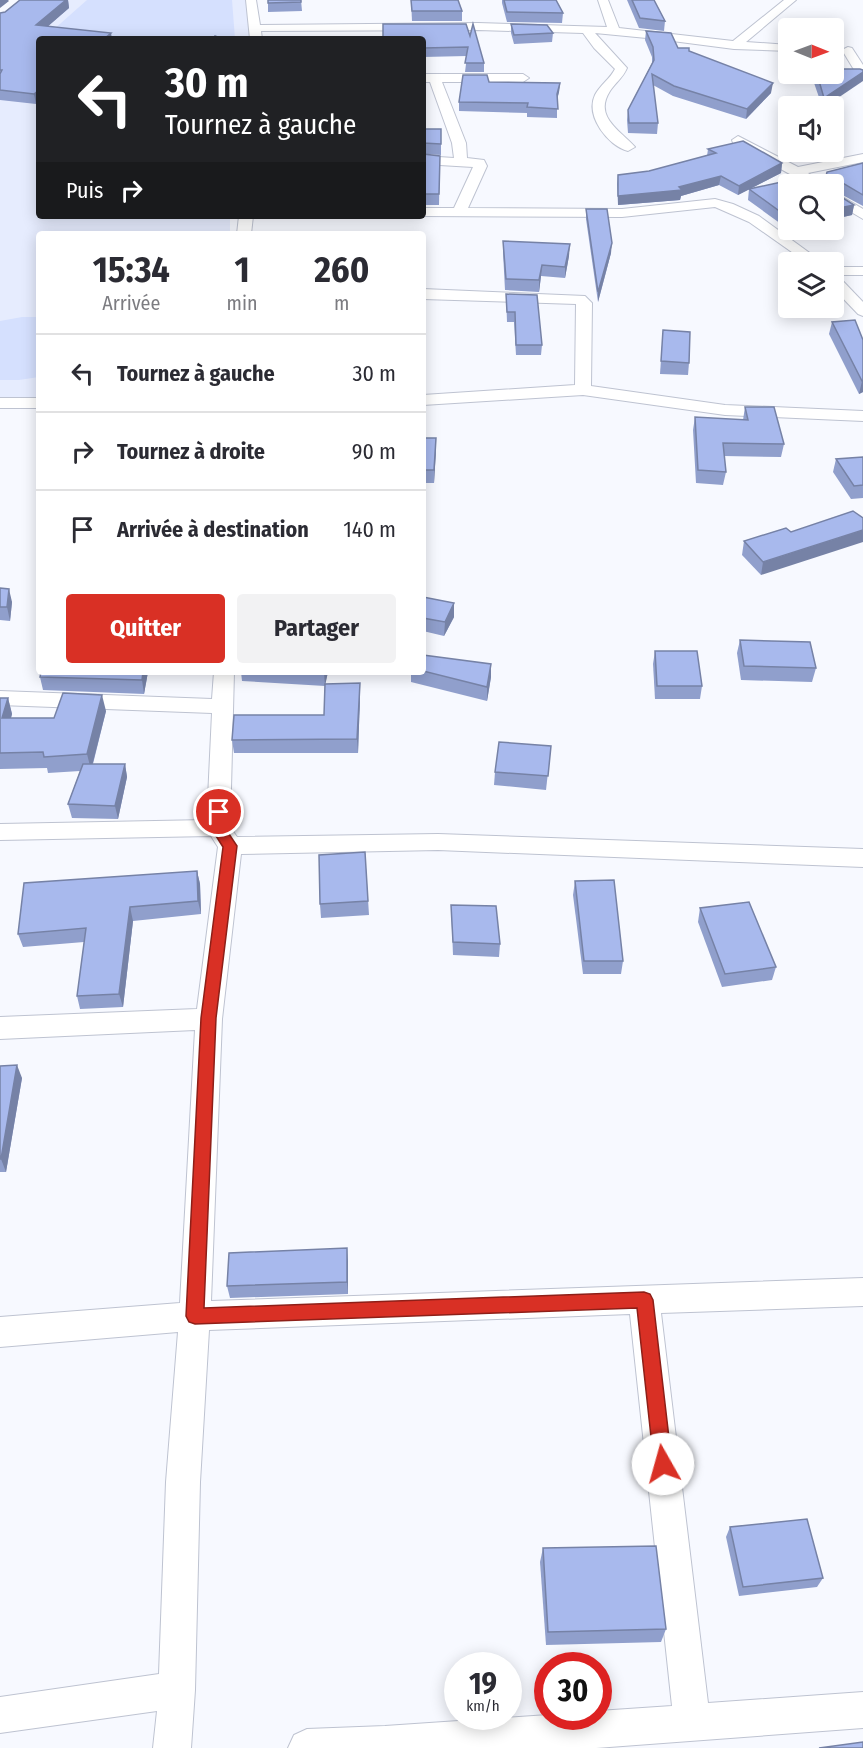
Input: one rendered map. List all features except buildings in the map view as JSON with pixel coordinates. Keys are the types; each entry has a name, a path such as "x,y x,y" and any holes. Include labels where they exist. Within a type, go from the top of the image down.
{"street":[{"path":"251,0 255,34 463,27 587,30 614,31 734,46 778,48"},
{"path":"603,0 614,31"},
{"path":"734,46 791,0"},
{"path":"587,30 598,45 621,68 614,80 606,87 599,104 600,121 611,135 628,147"},
{"path":"844,50 863,50"},
{"path":"848,50 863,75"},
{"path":"461,161 459,143 429,78 523,78"},
{"path":"738,140 800,174"},
{"path":"795,171 863,159"},
{"path":"426,160 473,161 480,166 459,213"},
{"path":"426,212 622,213 715,203 726,204 758,222 801,252"},
{"path":"844,203 863,215"},
{"path":"844,271 863,271"},
{"path":"844,291 863,311"},
{"path":"426,294 580,300 584,303 583,390"},
{"path":"426,400 583,390 725,410 863,416"},
{"path":"0,402 36,403"},
{"path":"172,1748 177,1690 183,1482 195,1316 209,1018 224,837 224,675"},
{"path":"0,698 223,706"},
{"path":"0,832 438,842 863,858"},
{"path":"0,1028 209,1018"},
{"path":"0,1332 195,1316 863,1292"},
{"path":"644,1300 692,1723"},
{"path":"0,1715 177,1690"},
{"path":"307,1748 385,1745 863,1710"}],"shaded area":[{"path":"49,0 246,0 252,36 36,36 36,219 230,219 230,231 36,231 36,398 0,398 0,36"},
{"path":"87,0 232,0 235,36 102,36 52,31"},
{"path":"36,317 36,377 0,380 0,321"}],"route":[{"path":"219,812 218,828 230,846 209,1018 195,1316 644,1300 663,1464"}]}
